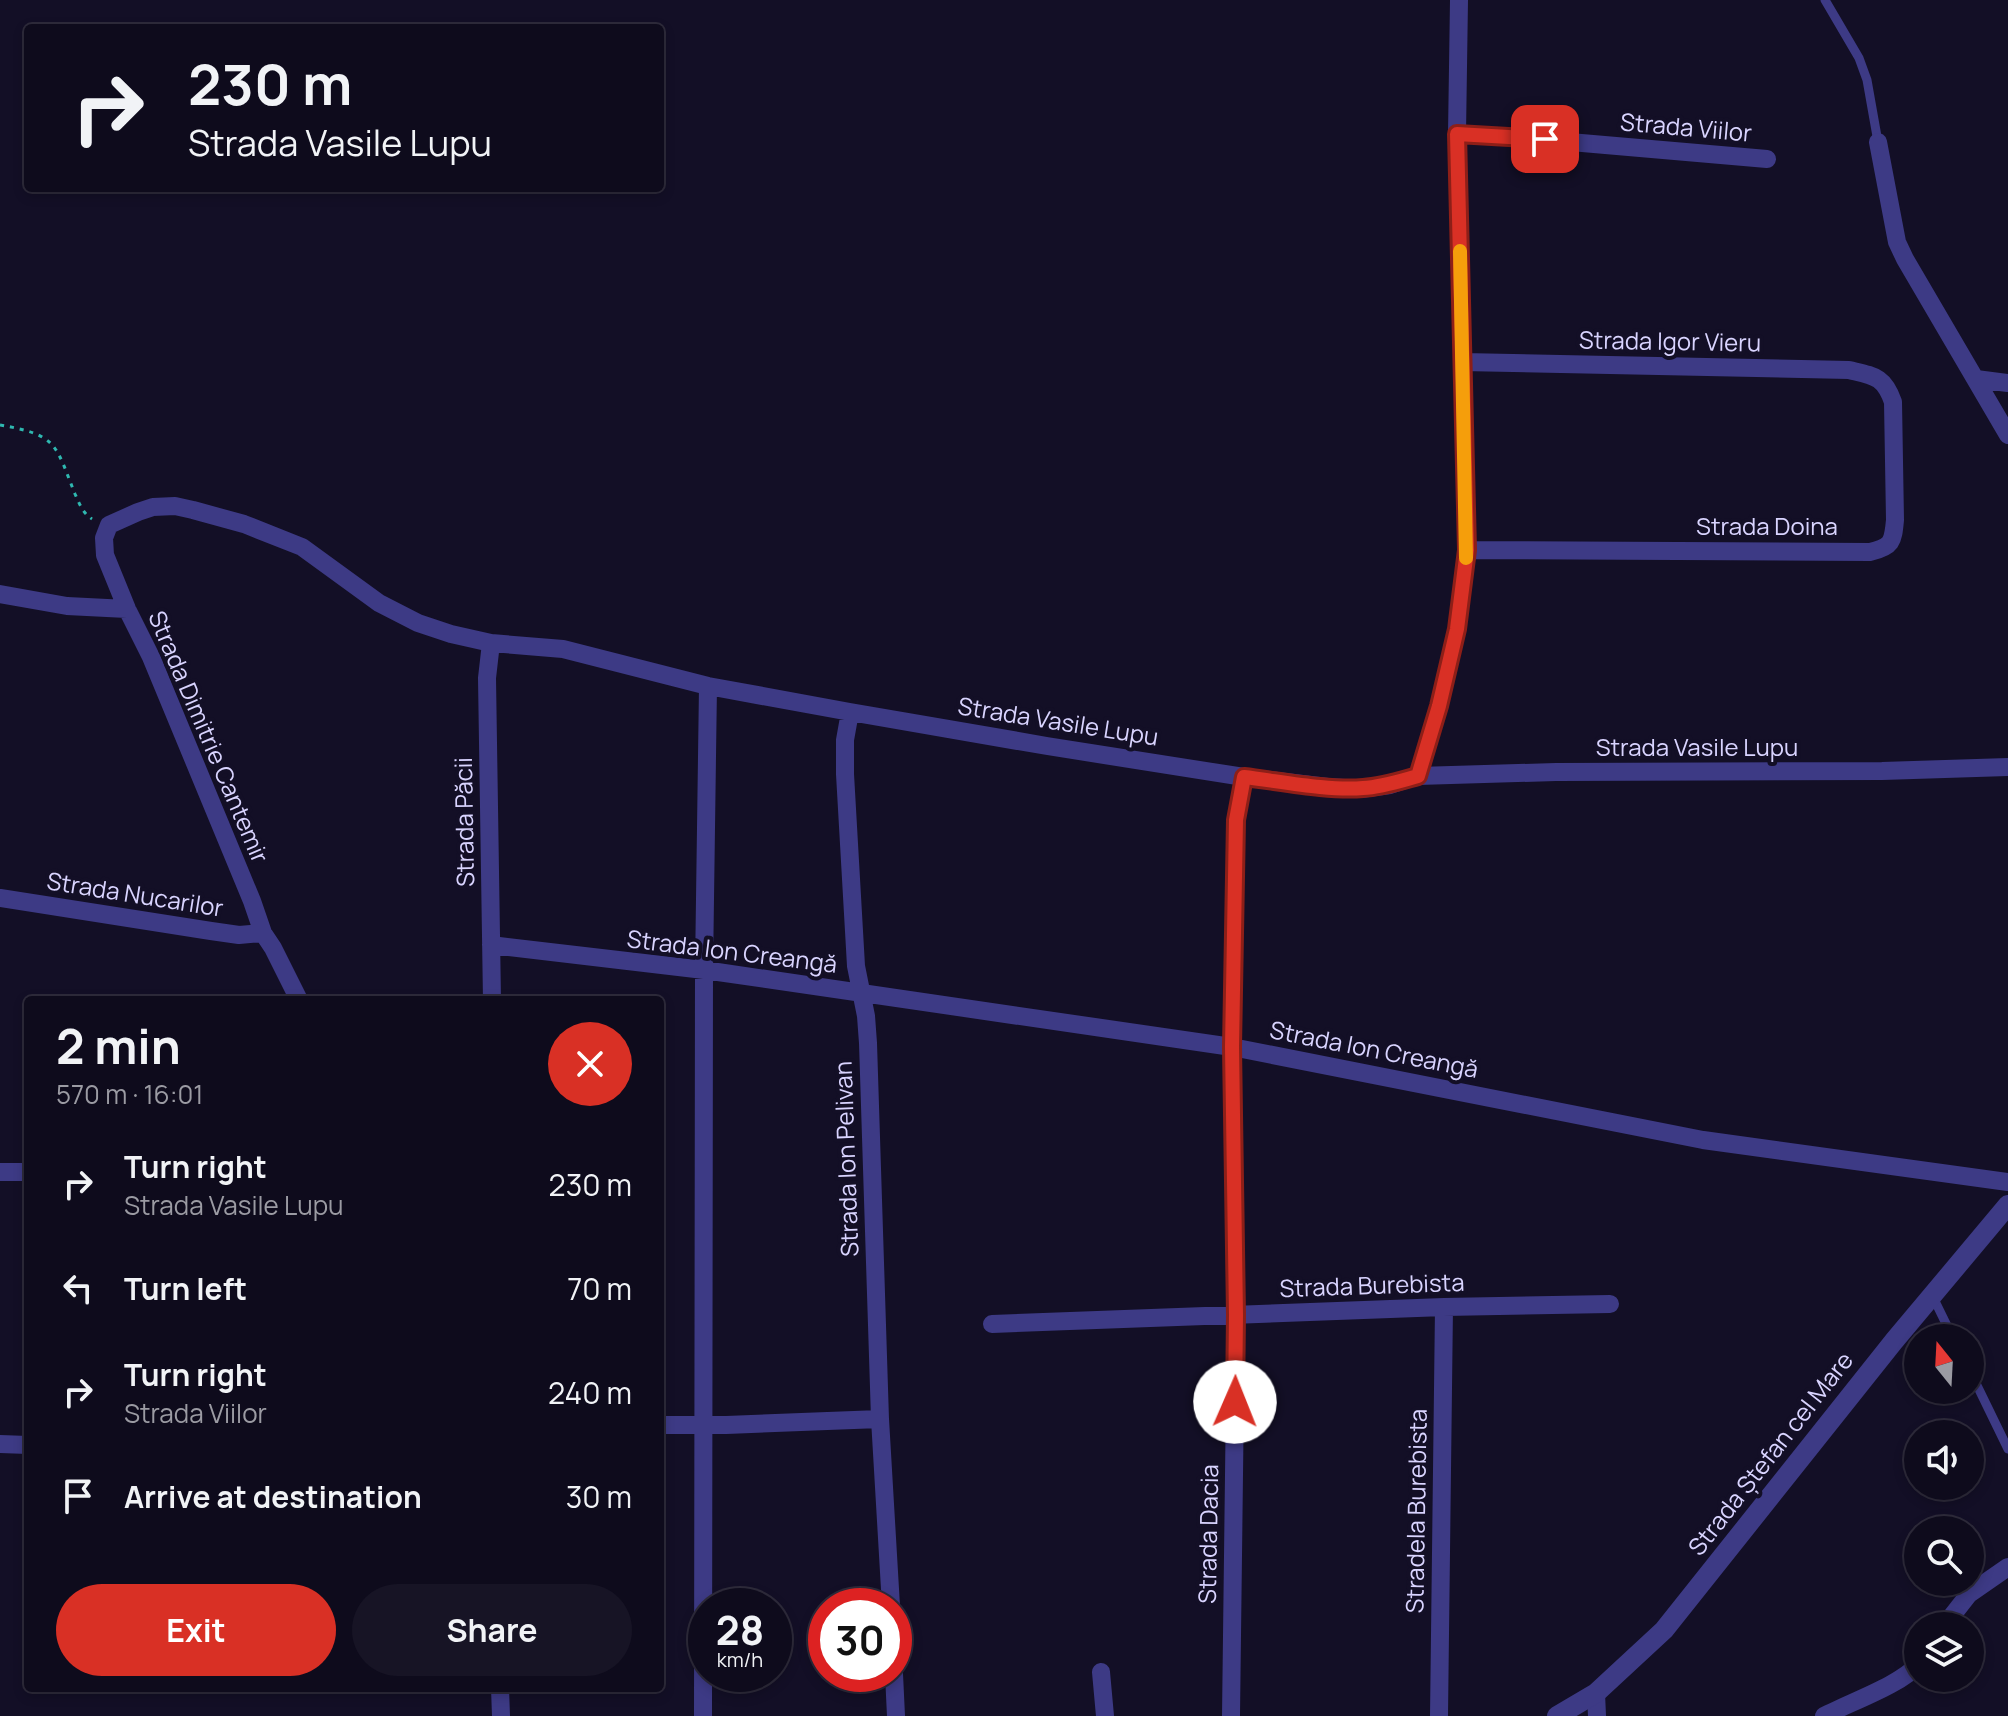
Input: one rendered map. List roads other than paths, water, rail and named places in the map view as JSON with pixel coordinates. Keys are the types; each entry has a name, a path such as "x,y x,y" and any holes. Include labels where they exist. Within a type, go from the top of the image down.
{"street":[{"path":"1418,776 1457,629 1467,550 1457,134 1459,0"},
{"name":"Strada Viilor","path":"1457,134 1767,159"},
{"path":"1878,142 1897,242 2008,435"},
{"name":"Strada Igor Vieru","path":"1462,362 1849,370 1877,377"},
{"name":"Strada Doina","path":"1467,550 1870,552 1885,549 1893,539 1895,520 1893,402 1888,388 1877,377"},
{"path":"1976,379 2008,383"},
{"name":"Strada Vasile Lupu","path":"127,609 105,555 104,538 109,525 153,507 175,506 255,528 302,547 379,603 418,623 451,634 491,643 563,649 708,686 850,712 1244,777 1361,789 1390,785 1418,776 2008,767"},
{"name":"Strada Dimitrie Cantemir","path":"0,594 67,606 127,609 151,657 263,933 297,996"},
{"name":"Strada Păcii","path":"491,643 487,678 492,996"},
{"path":"703,1716 704,970 708,686"},
{"name":"Strada Ion Pelivan","path":"850,712 845,740 845,774 856,966 863,993 868,1043 880,1419 890,1588"},
{"name":"Strada Dacia","path":"1231,1716 1236,1315 1232,1047 1236,820 1244,777"},
{"name":"Strada Nucarilor","path":"0,898 239,935 263,933"},
{"name":"Strada Ion Creangă","path":"491,945 704,970 1232,1047 1703,1140 2008,1182"},
{"path":"0,1172 24,1172"},
{"name":"Strada Ștefan cel Mare","path":"1557,1716 1599,1708 1894,1341 2008,1205"},
{"name":"Strada Burebista","path":"992,1324 1610,1304"},
{"name":"Stradela Burebista","path":"1439,1716 1444,1307"},
{"path":"664,1425 880,1419"},
{"path":"0,1444 24,1445"},
{"path":"1955,1612 1969,1594 2008,1567"},
{"path":"1101,1672 1105,1716"},
{"path":"1824,1716 1904,1677"},
{"path":"500,1692 501,1716"},
{"path":"895,1692 896,1716"}],"lane":[{"path":"1825,0 1859,58 1867,80 1878,142"},
{"path":"1932,1295 1946,1324"},
{"path":"1984,1400 2008,1449"}]}
